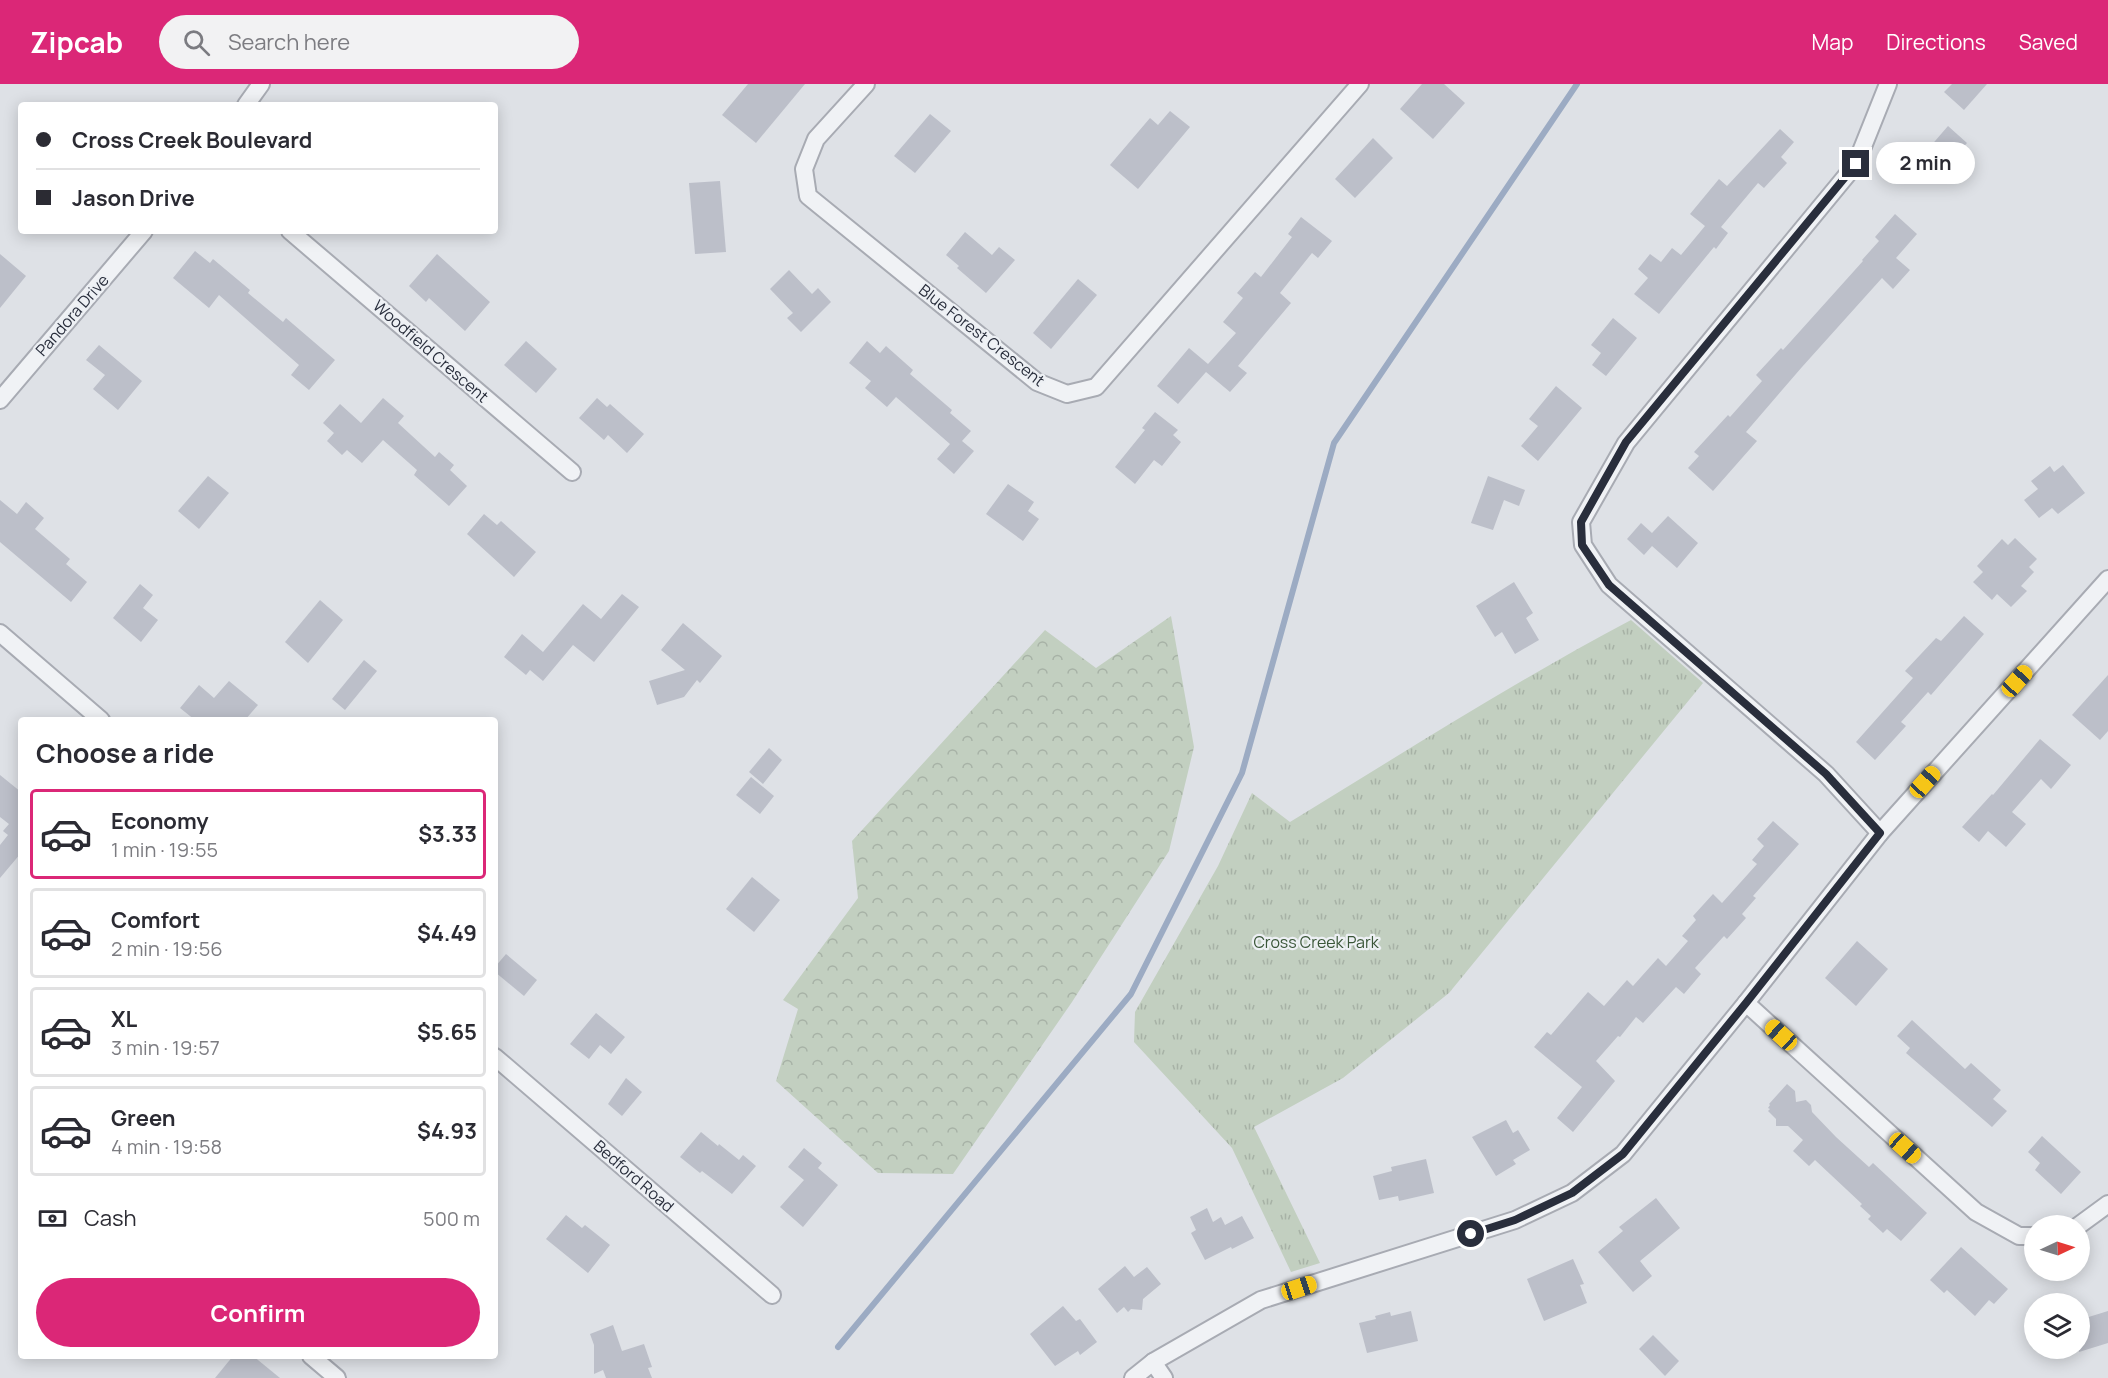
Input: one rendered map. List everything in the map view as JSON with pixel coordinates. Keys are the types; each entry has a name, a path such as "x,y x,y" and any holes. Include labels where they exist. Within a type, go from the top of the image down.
{"street":[{"path":"248,102 261,84"},
{"name":"Blue Forest Crescent","path":"866,84 816,139 804,169 808,196 1037,382 1067,394 1096,387 1360,84"},
{"path":"1880,833 1826,774 1609,585 1582,545 1581,522 1626,442 1856,164 1888,84"},
{"name":"Pandora Drive","path":"0,400 141,234"},
{"name":"Woodfield Crescent","path":"294,234 572,472"},
{"path":"1133,1378 1153,1362 1261,1300 1515,1220 1572,1193 1623,1154 1880,833 2108,579"},
{"path":"0,633 98,717"},
{"path":"1746,1003 1976,1212 2019,1236 2024,1236"},
{"name":"Bedford Road","path":"498,1060 772,1295"},
{"path":"2090,1217 2108,1204"},
{"path":"315,1359 337,1378"},
{"path":"1153,1362 1164,1378"}],"green space":[{"path":"1171,616 1194,747 1169,851 1072,1002 953,1174 878,1173 776,1081 798,1009 783,1000 858,898 852,841 1045,630 1096,668"},
{"name":"Cross Creek Park","path":"1631,620 1703,683 1449,993 1343,1078 1254,1127 1320,1263 1291,1272 1232,1148 1134,1042 1135,1012 1218,866 1252,793 1290,822 1501,693"}],"building":[{"path":"748,84 805,84 756,143 722,115"},
{"path":"1422,84 1444,84 1465,103 1433,139 1400,109"},
{"path":"1952,84 1987,84 1964,110 1944,92"},
{"path":"1170,111 1190,127 1138,189 1110,165 1150,118 1158,125"},
{"path":"930,114 951,131 915,173 894,156"},
{"path":"1948,126 1967,143 1934,180 1918,166 1931,150 1929,148"},
{"path":"1780,129 1794,142 1781,157 1787,163 1764,188 1758,183 1721,227 1728,233 1716,249 1714,247 1659,314 1634,294 1648,278 1638,269 1650,254 1661,262 1672,248 1681,255 1705,226 1690,214 1719,179 1727,186"},
{"path":"1373,138 1393,158 1355,198 1335,179"},
{"path":"720,181 726,252 695,254 689,183"},
{"path":"1895,214 1917,234 1896,258 1910,270 1893,289 1882,278 1802,367 1746,432 1757,441 1713,491 1688,468 1699,456 1694,452 1762,381 1756,375 1781,348 1783,350 1863,261 1879,241 1875,237"},
{"path":"1301,217 1332,241 1318,258 1312,253 1280,293 1291,303 1238,366 1247,373 1230,392 1206,372 1178,404 1157,386 1189,348 1208,364 1236,333 1223,322 1243,298 1237,293 1255,272 1261,277 1292,237 1288,234"},
{"path":"965,232 992,255 999,247 1015,260 986,293 957,268 959,266 946,255"},
{"path":"195,251 210,263 213,259 250,290 248,293 283,322 286,318 335,360 309,390 291,375 299,365 219,295 209,308 173,278"},
{"path":"0,254 26,276 0,308"},
{"path":"437,254 490,302 465,331 429,298 426,302 409,286"},
{"path":"789,270 812,294 818,288 831,302 801,332 787,318 793,313 770,289"},
{"path":"1078,279 1097,295 1051,349 1033,333"},
{"path":"1613,318 1637,338 1606,376 1592,365 1601,353 1591,345"},
{"path":"526,341 557,369 536,393 504,365"},
{"path":"867,341 880,353 886,346 913,370 910,374 952,410 950,413 971,431 962,441 974,451 954,474 937,459 950,444 896,397 887,407 865,388 871,381 849,363"},
{"path":"99,345 142,381 118,410 93,389 105,375 86,360"},
{"path":"1556,386 1582,408 1538,461 1521,446 1538,426 1529,419"},
{"path":"383,398 404,416 398,423 435,457 439,452 454,465 450,470 467,486 449,506 414,475 417,470 383,440 362,463 347,450 342,455 327,441 334,433 323,423 340,404 361,423"},
{"path":"597,398 607,407 610,404 644,434 627,453 608,435 604,440 579,418"},
{"path":"1155,412 1178,430 1173,435 1181,442 1162,466 1154,460 1135,484 1115,467 1145,430 1142,428"},
{"path":"2063,465 2085,493 2058,514 2052,508 2039,518 2024,500 2038,489 2031,481 2050,466 2054,472"},
{"path":"208,476 229,493 199,529 178,511"},
{"path":"1488,476 1525,490 1519,506 1504,500 1493,530 1471,523"},
{"path":"1008,484 1034,502 1028,511 1039,519 1023,541 986,514"},
{"path":"0,500 17,514 26,502 44,518 35,529 70,559 66,564 87,582 71,602 0,542"},
{"path":"484,514 497,525 501,521 536,552 514,577 467,534"},
{"path":"1668,516 1698,543 1677,568 1652,546 1644,555 1627,539 1641,523 1652,533"},
{"path":"2015,538 2037,559 2029,567 2034,572 2021,586 2027,591 2011,607 1997,594 1992,600 1973,582 1983,572 1977,566 2002,539 2008,545"},
{"path":"1514,582 1533,613 1526,618 1539,640 1515,654 1502,632 1495,637 1476,606"},
{"path":"140,584 153,595 143,608 158,620 141,642 113,618"},
{"path":"622,594 639,607 594,662 573,645 543,681 530,670 526,675 504,657 522,634 543,652 583,604 601,619"},
{"path":"320,600 343,620 308,663 285,642"},
{"path":"1964,616 1984,634 1931,695 1928,692 1901,722 1906,726 1875,760 1856,742 1913,678 1905,671 1936,638 1941,641"},
{"path":"683,623 722,656 700,683 697,680 684,697 657,705 649,681 685,670 661,650"},
{"path":"364,660 377,671 345,710 332,699"},
{"path":"2108,675 2108,731 2100,740 2072,715"},
{"path":"229,681 258,705 248,717 191,717 180,708 199,685 214,698"},
{"path":"2040,739 2071,765 2051,789 2041,779 2012,812 2026,824 2006,847 1988,831 1979,842 1962,827 1993,795"},
{"path":"769,748 782,760 763,784 749,772"},
{"path":"0,775 18,790 18,857 0,878 0,845 8,835 3,831 9,824 0,817"},
{"path":"751,777 774,796 760,814 736,795"},
{"path":"1773,821 1799,844 1753,896 1756,898 1742,914 1746,918 1727,939 1724,936 1695,968 1701,974 1684,994 1676,987 1643,1023 1636,1017 1596,1061 1615,1081 1573,1132 1557,1118 1582,1087 1534,1047 1547,1032 1551,1035 1588,992 1604,1006 1627,980 1633,986 1658,958 1666,966 1688,941 1682,936 1696,920 1693,916 1713,894 1722,903 1757,864 1752,860 1764,846 1757,839"},
{"path":"752,877 780,900 754,932 726,909"},
{"path":"1857,941 1888,969 1856,1006 1825,978"},
{"path":"506,954 537,980 524,996 498,974 498,963"},
{"path":"596,1013 625,1037 611,1054 600,1045 589,1059 570,1044"},
{"path":"1912,1020 1965,1069 1971,1063 2001,1090 1993,1099 2007,1111 1992,1127 1906,1053 1910,1048 1897,1036"},
{"path":"626,1078 642,1092 622,1116 608,1104"},
{"path":"1787,1084 1795,1091 1796,1102 1806,1100 1811,1105 1812,1112 1836,1137 1869,1167 1873,1163 1927,1213 1901,1241 1887,1229 1883,1233 1868,1219 1871,1216 1860,1206 1862,1204 1815,1160 1809,1166 1793,1151 1803,1140 1788,1126 1776,1126 1776,1119 1768,1111 1769,1104"},
{"path":"1506,1120 1513,1133 1518,1130 1530,1150 1513,1160 1516,1164 1496,1176 1472,1137"},
{"path":"701,1132 739,1160 743,1155 756,1166 732,1194 680,1157"},
{"path":"2042,1136 2081,1172 2061,1194 2035,1170 2040,1163 2028,1152"},
{"path":"804,1148 822,1163 818,1168 838,1185 803,1227 780,1207 804,1180 788,1167"},
{"path":"1426,1159 1434,1193 1399,1201 1398,1196 1379,1200 1373,1176 1392,1171 1391,1167"},
{"path":"1656,1198 1680,1228 1640,1261 1652,1276 1633,1292 1598,1252 1623,1231 1619,1227"},
{"path":"1207,1208 1213,1222 1221,1217 1225,1225 1242,1216 1254,1238 1205,1260 1191,1233 1196,1230 1190,1217"},
{"path":"566,1215 582,1228 585,1225 610,1245 588,1273 546,1239"},
{"path":"1961,1247 2008,1289 1994,1304 1989,1300 1975,1316 1947,1290 1944,1293 1930,1280"},
{"path":"1573,1259 1584,1284 1580,1285 1587,1303 1544,1321 1527,1279"},
{"path":"1125,1266 1134,1277 1147,1267 1161,1284 1143,1299 1142,1310 1131,1309 1128,1312 1124,1307 1117,1313 1098,1289"},
{"path":"1063,1306 1076,1321 1080,1319 1097,1342 1080,1355 1078,1351 1055,1366 1030,1334"},
{"path":"1411,1311 1418,1341 1367,1353 1359,1323 1376,1319 1375,1316 1390,1312 1391,1316"},
{"path":"2108,1311 2108,1343 2090,1349 2090,1317"},
{"path":"613,1325 622,1351 644,1344 652,1367 648,1368 652,1378 606,1378 603,1370 594,1374 594,1345 590,1334"},
{"path":"1653,1335 1679,1361 1665,1376 1639,1349"},
{"path":"231,1359 257,1359 280,1378 215,1378"}],"waterway":[{"path":"838,1347 1131,994 1242,773 1334,443 1577,84"}],"route":[{"path":"1471,1234 1515,1220 1572,1193 1623,1154 1880,833 1826,774 1609,585 1582,545 1581,522 1626,442 1856,164"}]}
